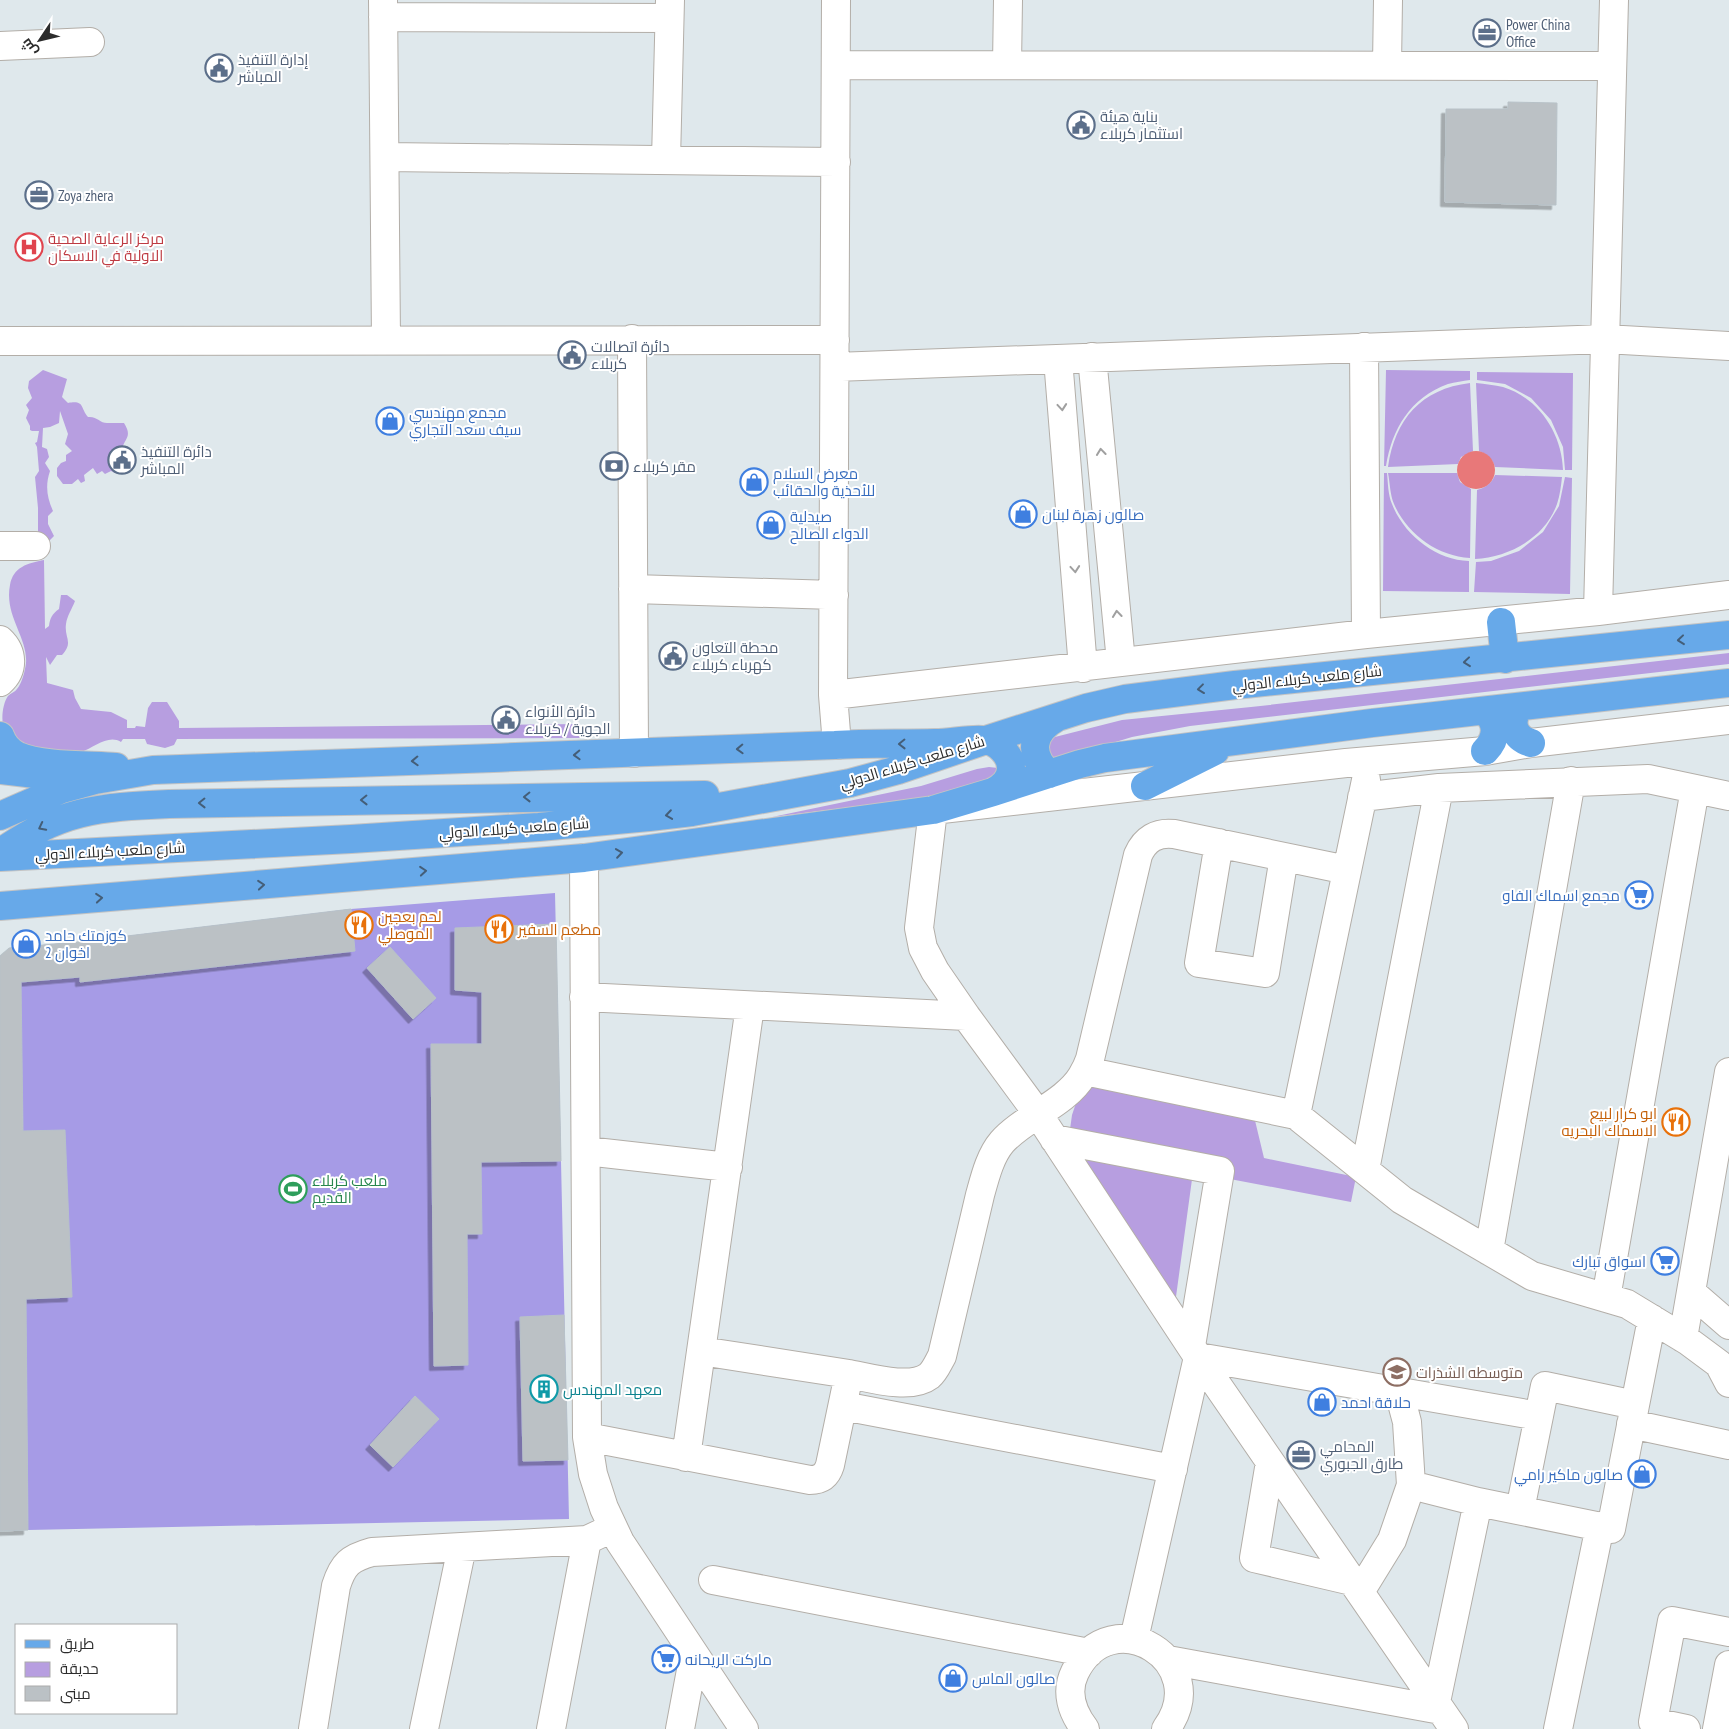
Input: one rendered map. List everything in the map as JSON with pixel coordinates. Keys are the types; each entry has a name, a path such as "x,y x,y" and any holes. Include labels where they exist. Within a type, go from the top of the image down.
{"main road":[{"path":"1501,622 1505,659"},
{"name":"شارع ملعب كربلاء الدولي","path":"0,857 548,826 692,812 850,783 898,770 1086,708 1134,698 1235,685 1729,635"},
{"path":"0,906 584,858 933,810 1105,758 1372,723 1485,712 1729,683"},
{"path":"1518,708 1513,722 1514,730 1524,741 1531,743"},
{"path":"1485,712 1490,716 1495,728 1493,741 1485,750"},
{"path":"1049,774 1037,759 1036,739 1040,730 1056,718"},
{"path":"0,736 9,750 18,756 33,761 153,770"},
{"path":"0,770 33,774 113,775 153,770 986,740 1004,750 1009,759 1011,769 1008,779 1002,787 993,792"},
{"path":"1145,786 1232,742"},
{"path":"0,816 62,790 113,775"},
{"path":"0,853 45,825 83,812 119,806 707,795 827,787"},
{"path":"0,923 11,916 50,902"}],"street":[{"path":"836,0 833,695 837,745"},
{"path":"1007,65 1008,0"},
{"path":"1386,65 1388,0"},
{"path":"1598,611 1614,0"},
{"path":"386,340 383,9 670,9 666,160"},
{"path":"0,46 90,42"},
{"path":"836,65 1612,66"},
{"path":"385,157 836,162"},
{"path":"632,339 634,753"},
{"path":"835,367 1605,339 1729,346"},
{"path":"0,341 835,340"},
{"path":"1364,347 1366,634"},
{"path":"1092,357 1121,662"},
{"path":"1058,358 1083,668"},
{"path":"0,546 36,546"},
{"path":"633,589 834,595"},
{"path":"833,695 1083,668 1366,634 1501,622 1729,595"},
{"path":"0,640 7,648 10,656 10,666 7,674 0,682"},
{"path":"1444,1714 1194,1352 1038,1114 935,971 923,948 919,928 933,810 1485,750 1729,720"},
{"path":"1296,1114 1370,761"},
{"path":"1362,797 1439,788 1648,779 1729,796"},
{"path":"1489,1251 1572,781"},
{"path":"1365,1170 1439,788"},
{"path":"1606,1298 1695,789"},
{"path":"701,1351 898,1382 922,1380 934,1371 942,1356 980,1195 988,1169 1002,1143 1064,1096 1082,1077 1090,1059 1141,848 1152,837 1167,833 1347,870"},
{"path":"1219,843 1199,963 1265,973 1284,857"},
{"path":"584,858 587,1437 593,1474 604,1508 620,1542 744,1729"},
{"path":"584,997 966,1016"},
{"path":"686,1457 750,1006"},
{"path":"1084,1071 1296,1114 1402,1200 1532,1276 1627,1304 1683,1338 1720,1364 1729,1383"},
{"path":"1683,1338 1729,1072"},
{"path":"1054,1139 1220,1172 1194,1352 1173,1469 1134,1639"},
{"path":"586,1151 728,1168"},
{"path":"1690,1292 1729,1325"},
{"path":"1411,1486 1478,1502 1611,1529 1652,1319"},
{"path":"1194,1352 1399,1392 1539,1416"},
{"path":"587,1437 810,1480 821,1479 828,1470 850,1374"},
{"path":"1520,1510 1545,1386 1729,1445"},
{"path":"1356,1586 1392,1540 1411,1486 1407,1422 1399,1392"},
{"path":"843,1406 1173,1469"},
{"path":"1270,1462 1254,1558 1356,1586"},
{"path":"1444,1714 1478,1502"},
{"path":"1558,1729 1600,1526"},
{"path":"313,1729 336,1586 344,1567 358,1556 372,1552 587,1540 613,1528"},
{"path":"551,1729 587,1540"},
{"path":"424,1729 462,1547"},
{"path":"714,1580 1089,1653"},
{"path":"1686,1729 1652,1726 1672,1621 1729,1632"},
{"path":"1084,1729 1076,1718 1070,1699 1072,1679 1081,1660 1095,1647 1114,1639 1134,1639 1153,1646 1168,1660 1178,1678 1179,1698 1170,1725"},
{"path":"680,1729 694,1654"},
{"path":"1168,1660 1444,1714"},
{"path":"1717,1729 1729,1665"}],"green space":[{"path":"43,370 67,379 62,397 68,403 80,404 88,417 105,423 124,423 128,434 122,448 128,456 125,464 118,467 115,473 111,471 105,474 102,471 97,474 93,468 84,475 85,481 81,483 78,479 72,484 63,484 57,476 57,468 66,461 66,455 72,451 65,444 68,434 60,411 59,423 43,428 42,447 47,449 49,457 45,463 50,471 47,491 53,511 48,516 48,524 54,536 49,541 42,543 38,537 35,477 39,471 35,443 37,442 39,431 30,430 26,418 29,410 26,405 32,398 28,388 29,381"},
{"path":"1386,370 1470,371 1470,380 1448,384 1435,390 1413,406 1398,427 1386,466 1384,466"},
{"path":"1477,372 1573,373 1572,470 1565,470 1563,447 1551,420 1531,398 1505,384 1477,380"},
{"path":"1470,383 1473,451 1461,457 1458,464 1388,467 1397,434 1413,409 1438,392 1453,386"},
{"path":"1476,383 1503,387 1516,392 1538,409 1546,419 1558,443 1563,470 1495,467 1489,457 1479,451"},
{"path":"1384,473 1387,473 1392,504 1404,526 1433,551 1457,560 1469,561 1469,592 1383,591"},
{"path":"1388,473 1457,473 1460,482 1471,489 1470,558 1446,553 1424,542 1415,534 1394,504"},
{"path":"1495,475 1562,477 1559,497 1551,516 1535,536 1513,550 1475,559 1477,490 1488,485"},
{"path":"1565,477 1572,478 1570,594 1474,592 1476,562 1491,561 1519,551 1543,532 1559,506"},
{"path":"44,560 45,629 49,626 53,614 59,609 61,595 67,595 75,601 68,615 66,629 68,643 66,651 62,655 57,655 50,665 46,657 47,683 73,690 81,709 111,712 127,720 127,728 145,727 148,708 152,702 167,702 179,721 179,728 580,724 580,738 177,739 174,745 165,748 147,744 145,739 123,739 121,742 111,740 101,742 76,753 26,752 6,733 2,720 6,700 19,686 26,663 24,644 10,607 10,585 14,574 22,567"},
{"path":"1729,653 1729,664 1190,726 1132,737 1050,762 1040,749 1051,738 1122,720"},
{"path":"989,767 1004,771 978,791 772,817 921,786"},
{"path":"1092,1078 1252,1108 1264,1158 1356,1177 1351,1202 1193,1172 1175,1304 1067,1151 1072,1115 1076,1103"}],"shaded area":[{"path":"1476,451 1490,456 1495,470 1490,484 1476,489 1462,484 1457,470 1462,456"},
{"name":"ملعب كربلاء القديم","path":"555,893 569,1519 28,1530 25,1222 19,947 77,942 351,909"}],"building":[{"path":"1508,102 1557,103 1556,205 1445,202 1446,109 1508,109"},
{"path":"351,909 355,951 80,982 80,977 21,982 23,1131 65,1130 72,1297 26,1299 28,1530 0,1531 0,956 9,948 77,942"},
{"path":"556,924 561,1161 481,1162 482,1234 467,1234 468,1365 434,1366 431,1044 482,1044 482,992 455,990 455,928"},
{"path":"390,947 436,998 413,1019 367,968"},
{"name":"معهد المهندس","path":"564,1315 568,1460 523,1461 520,1317"},
{"path":"415,1396 439,1419 393,1467 370,1445"}],"place":[{"name":"Power China Office","path":"1487,33"},
{"name":"إدارة التنفيذ المباشر","path":"219,68"},
{"name":"بناية هيئة استثمار كربلاء","path":"1081,125"},
{"name":"Zoya zhera","path":"39,195"},
{"name":"مركز الرعاية الصحية الاولية في الاسكان","path":"29,247"},
{"name":"دائرة اتصالات كربلاء","path":"572,355"},
{"name":"مجمع مهندسي سيف سعد التجاري","path":"390,421"},
{"name":"دائرة التنفيذ المباشر","path":"122,460"},
{"name":"مقر كربلاء","path":"614,466"},
{"name":"معرض السلام للأحذية والحقائب","path":"754,482"},
{"name":"صالون زهرة لبنان","path":"1023,514"},
{"name":"صيدلية الدواء الصالح","path":"771,525"},
{"name":"محطة التعاون كهرباء كربلاء","path":"673,656"},
{"name":"دائرة الأنواء الجوية / كربلاء","path":"506,720"},
{"name":"مجمع اسماك الفاو","path":"1639,895"},
{"name":"لحم بعجين الموصلي","path":"359,925"},
{"name":"مطعم السفير","path":"499,929"},
{"name":"كوزمتك حامد اخوان 2","path":"26,944"},
{"name":"ابو كرار لبيع الاسماك البحريه","path":"1676,1122"},
{"name":"ملعب كربلاء القديم","path":"293,1189"},
{"name":"اسواق تبارك","path":"1665,1261"},
{"name":"متوسطه الشذرات","path":"1397,1372"},
{"name":"معهد المهندس","path":"544,1389"},
{"name":"حلاقة احمد","path":"1322,1402"},
{"name":"المحامي طارق الجبوري","path":"1301,1455"},
{"name":"صالون ماكير رامي","path":"1642,1474"},
{"name":"ماركت الريحانه","path":"666,1659"},
{"name":"صالون الماس","path":"953,1678"}]}
